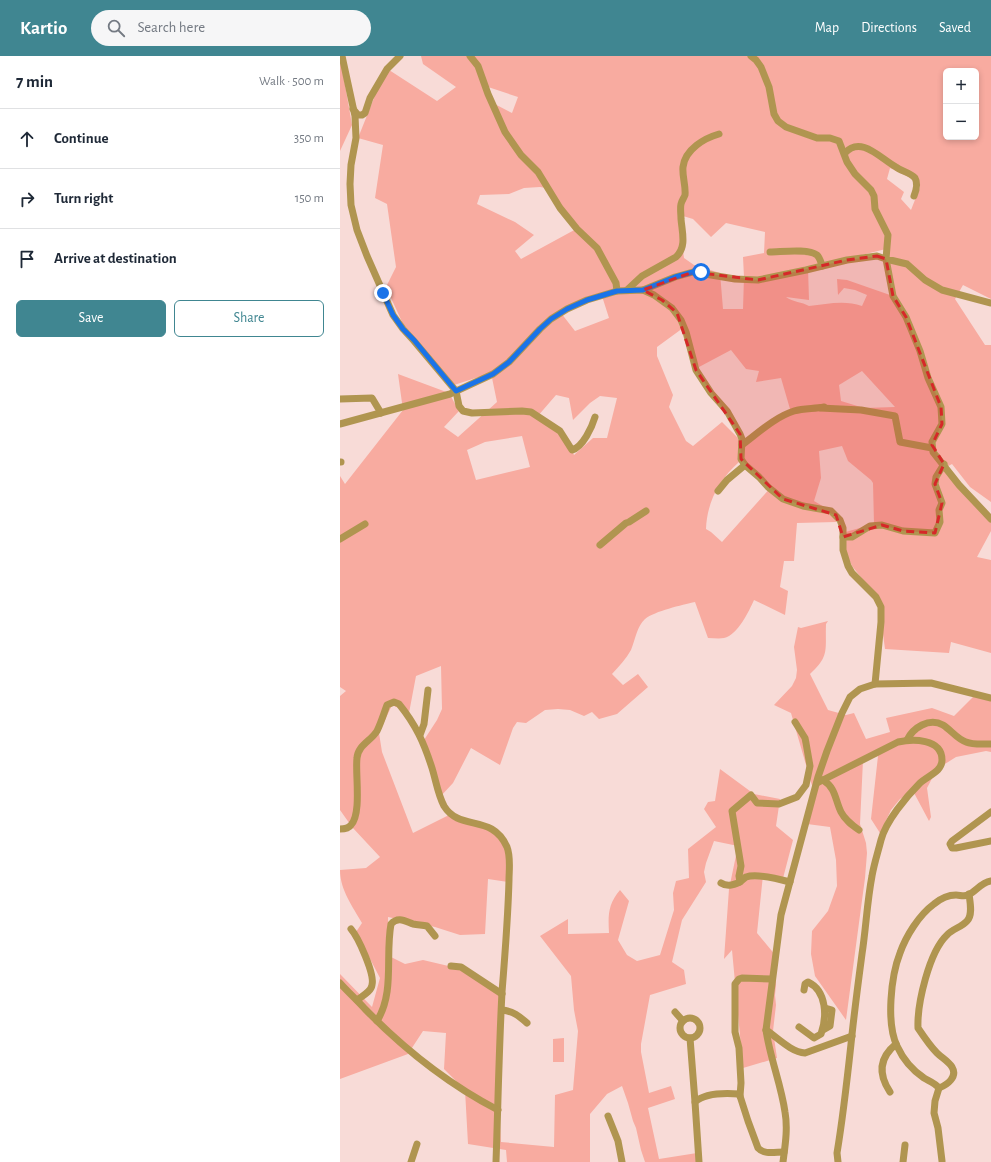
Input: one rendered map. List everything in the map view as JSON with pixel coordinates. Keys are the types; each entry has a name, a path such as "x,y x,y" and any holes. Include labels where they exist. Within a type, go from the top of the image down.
{"street":[{"path":"342,56 353,109 356,138 351,165 351,205 357,230 366,256 393,315 403,329 414,340 456,391 459,406 463,411 468,413 532,412 560,431 572,450 577,448 590,432 595,417"},
{"path":"353,109 358,115 365,113 370,98 387,69 400,56"},
{"path":"470,56 478,66 488,94 505,132 521,155 538,172 560,208 577,229 597,248 616,283 617,291"},
{"path":"751,56 756,60 761,68 769,88 774,114 778,122 786,127 817,138 830,138 839,141 845,153 847,162 854,174 871,190 874,196 875,209 888,235 886,258 893,296 906,317 920,351 928,378 941,407 942,424 932,442 932,448 935,455 944,464 959,485 991,518"},
{"path":"626,290 642,276 676,257 680,253 683,242 681,205 685,194 684,162 686,157 700,142 719,134"},
{"path":"845,153 849,148 856,146 864,147 878,154 895,167 914,177 916,182 914,196"},
{"path":"770,252 799,251 813,254 820,258 822,266"},
{"path":"340,424 456,391 493,374 509,362 551,319 567,309 587,300 617,291 643,290 669,279 693,272 758,280 847,260 877,256 907,264 925,280 942,290 991,303"},
{"path":"643,290 662,300 677,314 686,332 696,370 711,393 727,411 740,434 742,445 741,458 745,465 783,499 803,506 831,511 840,520 843,528 844,554 852,573 876,597 881,607 875,684"},
{"path":"340,399 372,398 380,413"},
{"path":"820,408 834,405"},
{"path":"742,445 786,414 795,410 820,408 861,410 895,416 900,442 932,448"},
{"path":"843,537 852,536 870,526 882,525 903,531 936,533 940,522 939,510 942,503 935,484 936,477 944,464"},
{"path":"718,491 745,465"},
{"path":"600,545 626,523 646,511"},
{"path":"340,539 365,524"},
{"path":"783,1162 786,1113 768,1044 766,1030 772,980 781,915 820,782 827,751 842,713 850,697 860,689 875,684 931,683 991,698"},
{"path":"420,735 424,724 428,690"},
{"path":"340,829 349,827 354,821 357,797 357,754 376,733 388,704 394,702 399,704 413,722 420,735 428,755 441,798 447,810 454,817 484,825 495,831 505,844 508,852 510,870 502,994 496,1162"},
{"path":"740,882 740,866 732,811 751,795 757,803 779,804 797,797 806,786 810,766 805,738 795,722"},
{"path":"906,740 919,726 936,723 942,724 959,739 967,743 991,744"},
{"path":"820,782 898,742 906,740 920,741 933,745 940,751 942,761 937,770 920,783 898,810 884,832 875,863 870,891 846,1096 837,1153 838,1162"},
{"path":"820,782 831,786 841,813 846,820 859,830"},
{"path":"991,812 950,844 952,848 956,848 991,841"},
{"path":"721,883 728,886 740,882 746,877 755,876 790,882"},
{"path":"939,1088 914,1071 896,1044 890,1014 895,970 904,944 920,919 934,904 950,895 966,896 980,885 991,881"},
{"path":"939,1088 946,1085 951,1080 953,1072 952,1067 938,1054 918,1028 920,997 934,954 946,935 968,921 970,914 969,894"},
{"path":"377,1021 384,1008 388,983 391,924 397,920 403,920 427,926 435,936"},
{"path":"351,929 355,934 373,979 372,987 366,994 357,1000"},
{"path":"451,966 460,967 502,994"},
{"path":"772,980 739,978 735,984 735,1032 739,1048 741,1083 740,1096 758,1148 765,1152 784,1152"},
{"path":"340,982 377,1021 405,1047 464,1090 498,1110"},
{"path":"804,990 805,984 808,982 820,995 825,1008 825,1018 821,1033 824,1046"},
{"path":"502,1010 510,1010 527,1023"},
{"path":"675,1012 683,1021"},
{"path":"693,1019 698,1022 700,1027 696,1037 690,1038 686,1038 682,1034 680,1025 683,1021 693,1019"},
{"path":"799,1027 814,1038 821,1033"},
{"path":"766,1030 800,1053 805,1053 852,1036"},
{"path":"690,1038 700,1162"},
{"path":"890,1092 882,1072 882,1064 885,1056 896,1044"},
{"path":"939,1088 935,1101 934,1113 942,1161"},
{"path":"695,1102 700,1098 706,1097 735,1094 739,1094 740,1096"},
{"path":"608,1116 618,1141 622,1162"},
{"path":"411,1162 417,1144"},
{"path":"904,1162 905,1145"}],"highlighted area":[{"path":"877,256 886,259 893,296 906,317 941,407 942,424 932,445 944,464 935,484 942,503 935,533 903,531 882,525 843,537 836,515 783,499 741,459 740,434 696,370 677,313 662,300 643,290 693,272 758,280 847,260"}],"shaded area":[{"path":"340,56 352,125 340,151"},
{"path":"421,56 991,56 991,299 963,285 955,299 985,345 991,345 991,502 970,487 952,464 945,468 991,522 991,531 977,557 991,560 991,653 951,642 949,653 885,649 879,604 867,585 852,566 844,548 842,533 874,524 873,483 848,461 842,446 819,451 821,478 814,501 838,515 836,522 797,523 794,561 784,561 780,587 788,591 785,615 754,600 738,628 729,636 724,638 708,638 695,602 649,616 640,625 631,650 612,674 623,685 638,674 648,687 617,714 599,719 592,712 584,716 570,710 545,710 526,723 517,722 513,728 500,765 471,748 453,783 440,797 424,740 442,709 441,666 416,676 409,713 392,705 379,733 382,752 413,833 449,815 487,826 507,848 508,882 488,879 485,934 460,935 435,927 388,917 389,956 405,964 423,960 457,968 499,995 499,1103 501,1142 554,1147 555,1095 573,1090 578,1031 574,1010 571,976 540,936 568,919 568,934 609,933 611,905 620,890 629,901 618,940 627,955 637,961 660,955 674,910 673,893 676,881 689,878 688,849 716,827 704,809 708,802 715,801 720,769 754,794 780,799 776,826 793,840 782,882 763,875 757,933 776,956 776,1005 773,1031 777,1058 743,1068 732,950 724,959 729,889 738,846 714,841 704,872 706,882 682,920 672,962 684,970 686,984 650,995 641,1044 641,1052 649,1093 671,1086 675,1099 648,1108 659,1159 697,1153 698,1162 645,1162 636,1128 622,1086 607,1094 590,1114 590,1162 507,1162 506,1150 468,1144 465,1090 444,1069 446,1033 423,1031 408,1054 340,1079 340,974 372,1007 380,978 356,932 362,923 342,884 340,870 366,868 380,857 352,827 340,810 340,696 346,691 340,687 340,476 345,484 403,410 398,374 449,393 459,411 444,427 458,437 497,402 491,373 454,385 403,324 386,287 396,267 387,204 375,198 383,145 358,138 386,68 437,101 456,87 423,64","holes":["485,86 518,97 512,113 487,100","890,168 919,182 920,187 911,210 901,199 904,192 887,179","524,188 546,188 578,228 521,259 515,251 534,235 515,222 477,204 480,195 509,194","683,216 693,219 711,237 726,223 765,232 764,253 743,257 743,309 723,309 720,273 694,265 684,258 682,244","886,249 890,295 847,280 837,279 838,295 844,288 855,290 867,295 862,306 849,303 809,306 786,297 809,300 808,268","601,293 609,318 575,331 561,313","683,328 699,367 731,350 746,369 759,371 756,382 781,378 790,409 741,441 722,422 693,446 686,441 669,407 673,395 657,356 657,347","862,371 895,407 864,408 841,401 839,385","556,395 569,398 573,420 590,403 600,396 617,398 607,438 593,438 574,455 566,437 537,417","522,436 530,467 476,480 467,450 485,442","739,462 772,486 722,542 706,529 709,510 715,492 726,476"]},
{"path":"828,621 826,624 826,646 824,657 810,674 828,710 846,715 854,713 866,739 890,732 886,718 932,708 954,716 975,695 991,698 991,752 986,751 956,757 937,769 927,788 931,817 929,821 913,791 900,799 891,810 880,833 871,819 878,756 863,760 860,824 866,843 867,853 846,1020 815,976 811,954 812,931 828,911 837,886 836,860 830,827 807,824 813,789 791,713 774,705 792,686 796,678 797,670 794,647 798,627 801,628"},
{"path":"564,1038 564,1062 553,1062 553,1039"}],"route":[{"path":"383,293 393,315 403,329 414,340 456,391 493,374 509,362 551,319 567,309 587,300 606,294 626,290 643,290 675,277 693,272 701,272"}]}
